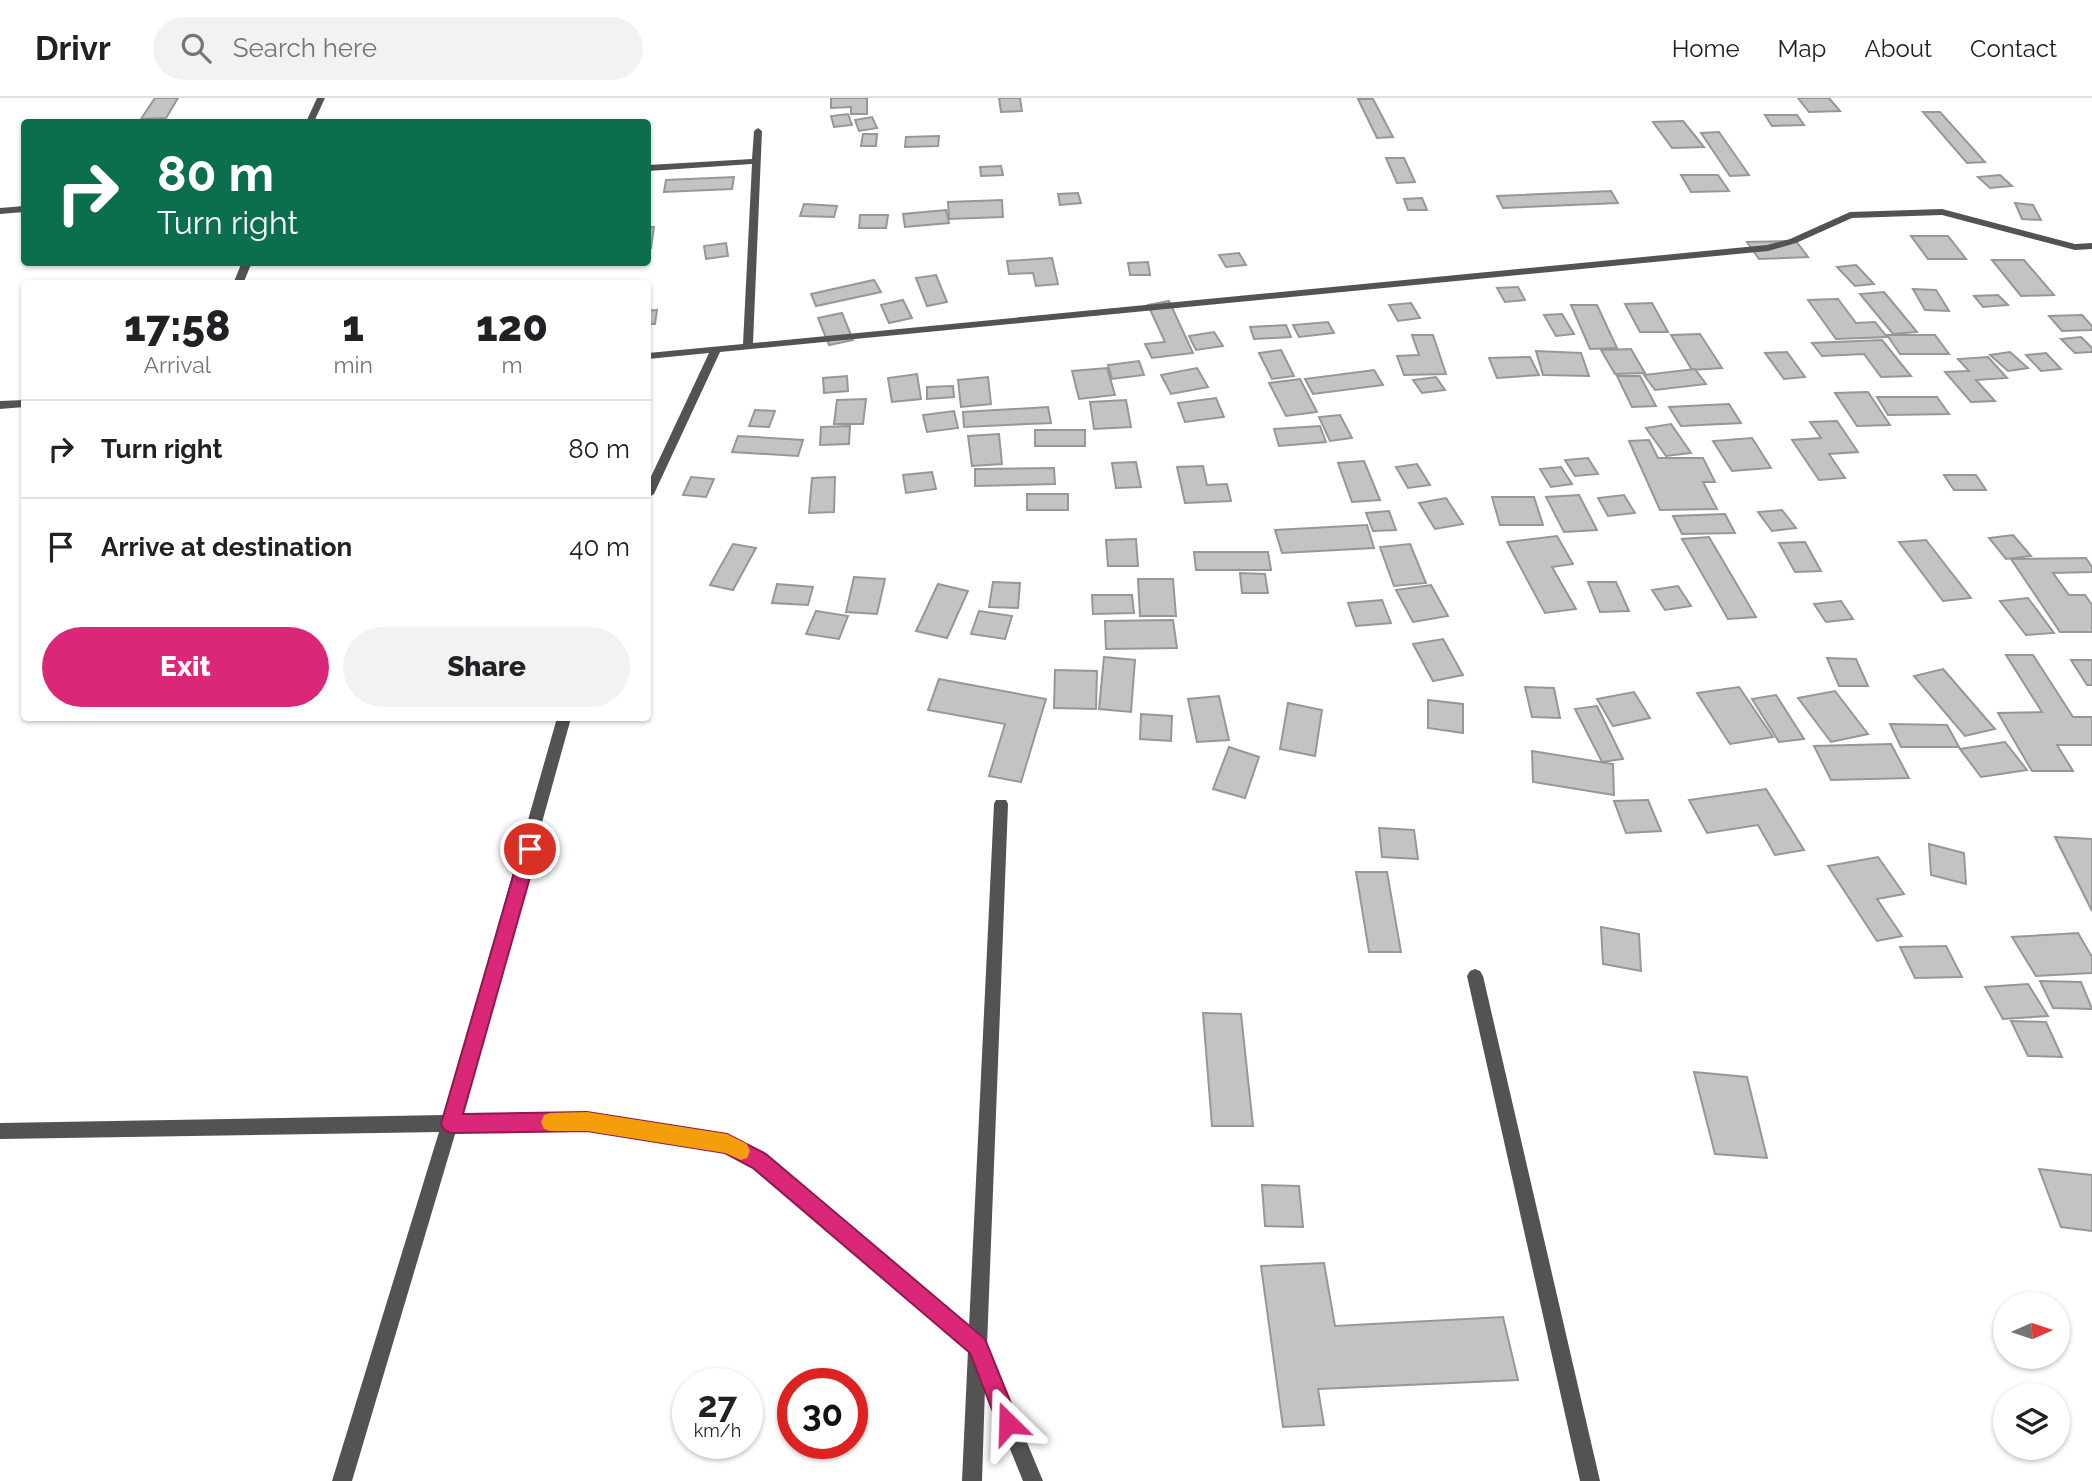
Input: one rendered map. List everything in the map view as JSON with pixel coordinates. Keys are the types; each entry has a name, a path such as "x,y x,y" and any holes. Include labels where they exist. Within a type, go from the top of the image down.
{"street":[{"path":"311,119 321,98"},
{"path":"748,347 758,131"},
{"path":"651,168 756,161"},
{"path":"0,211 21,209"},
{"path":"651,356 1768,248 1793,241 1850,215 1942,212 2075,247 2092,246"},
{"path":"651,488 716,349"},
{"path":"1,405 21,404"},
{"path":"342,1481 451,1124 563,721"},
{"path":"972,1481 1001,804"},
{"path":"1475,976 1590,1481"},
{"path":"0,1131 587,1121 727,1143 760,1161 978,1346 1033,1481"}],"building":[{"path":"155,98 178,98 166,118 141,119"},
{"path":"831,98 867,98 867,114 851,114 851,107 831,108"},
{"path":"999,98 1020,98 1022,111 1001,112"},
{"path":"1798,98 1829,98 1840,111 1809,112"},
{"path":"1358,99 1373,99 1393,137 1377,138"},
{"path":"1923,112 1940,112 1985,162 1967,163"},
{"path":"848,114 852,125 834,127 831,116"},
{"path":"1765,115 1797,115 1804,125 1772,126"},
{"path":"872,117 877,128 859,131 855,120"},
{"path":"1683,121 1704,147 1672,148 1653,122"},
{"path":"1719,132 1749,175 1730,176 1701,133"},
{"path":"863,134 877,134 876,146 861,146"},
{"path":"939,136 938,146 905,147 906,137"},
{"path":"1386,158 1404,158 1415,182 1397,183"},
{"path":"1001,166 1003,175 981,176 980,167"},
{"path":"1681,175 1718,175 1729,191 1691,192"},
{"path":"2000,175 2012,186 1990,188 1978,177"},
{"path":"734,177 732,189 664,192 666,180"},
{"path":"1611,191 1618,203 1503,208 1497,196"},
{"path":"1078,193 1081,203 1060,205 1058,194"},
{"path":"1422,198 1427,210 1408,210 1404,199"},
{"path":"1002,200 1003,217 949,219 948,202"},
{"path":"2015,203 2033,205 2041,220 2022,219"},
{"path":"804,204 837,206 834,217 800,216"},
{"path":"946,210 949,223 905,227 903,214"},
{"path":"860,215 888,215 886,228 859,228"},
{"path":"651,227 654,227 651,248"},
{"path":"1911,236 1948,236 1966,259 1928,259"},
{"path":"1796,241 1808,257 1759,259 1747,242"},
{"path":"726,243 728,256 706,259 704,246"},
{"path":"1239,253 1246,265 1226,267 1219,255"},
{"path":"1052,258 1058,284 1036,286 1033,273 1009,274 1007,261"},
{"path":"1992,260 2024,260 2054,295 2021,296"},
{"path":"1148,262 1150,275 1130,275 1128,263"},
{"path":"1856,265 1874,284 1855,286 1837,267"},
{"path":"936,275 947,302 927,306 916,278"},
{"path":"874,280 881,292 816,306 811,294"},
{"path":"1518,287 1525,300 1505,302 1497,288"},
{"path":"1913,289 1936,290 1949,311 1925,310"},
{"path":"1884,292 1917,332 1893,334 1860,294"},
{"path":"1998,295 2008,305 1983,307 1974,296"},
{"path":"1838,299 1856,323 1875,322 1887,337 1836,339 1808,300"},
{"path":"903,300 912,318 889,323 881,305"},
{"path":"1169,301 1193,353 1152,358 1145,344 1165,342 1148,305"},
{"path":"1411,303 1420,318 1398,321 1389,305"},
{"path":"1652,303 1668,332 1640,332 1625,304"},
{"path":"1571,305 1597,305 1617,348 1590,349"},
{"path":"657,310 655,324 651,324 651,311"},
{"path":"842,313 853,340 829,345 818,318"},
{"path":"1562,314 1574,334 1556,336 1544,315"},
{"path":"2082,315 2092,326 2092,330 2062,331 2049,316"},
{"path":"1328,322 1334,333 1299,337 1293,325"},
{"path":"1286,325 1291,337 1254,339 1250,327"},
{"path":"1214,332 1223,346 1196,350 1189,336"},
{"path":"1700,334 1722,368 1692,370 1671,335"},
{"path":"1412,335 1433,335 1446,374 1404,375 1397,356 1419,355"},
{"path":"1887,335 1935,335 1949,354 1900,354"},
{"path":"2081,337 2092,348 2092,352 2075,353 2061,339"},
{"path":"1882,340 1911,376 1881,377 1864,354 1822,356 1812,343"},
{"path":"1631,349 1645,373 1615,374 1601,350"},
{"path":"1281,350 1294,376 1272,379 1259,353"},
{"path":"1536,351 1581,353 1589,376 1543,375"},
{"path":"1787,352 1805,377 1784,379 1765,353"},
{"path":"2010,352 2028,368 2008,371 1990,355"},
{"path":"2046,353 2061,369 2041,371 2026,355"},
{"path":"1530,357 1539,375 1497,378 1489,358"},
{"path":"1988,357 2007,378 1976,380 1995,401 1971,402 1945,372 1969,371 1958,359"},
{"path":"1139,361 1144,375 1112,379 1108,365"},
{"path":"1107,368 1115,395 1079,399 1072,371"},
{"path":"1197,368 1208,387 1171,394 1161,375"},
{"path":"1695,369 1706,384 1655,390 1644,375"},
{"path":"1374,370 1383,385 1313,394 1305,379"},
{"path":"917,374 921,399 892,402 888,378"},
{"path":"847,376 848,391 824,393 823,378"},
{"path":"1617,376 1640,376 1656,406 1632,407"},
{"path":"988,377 991,404 961,407 958,380"},
{"path":"1436,377 1445,390 1422,393 1413,380"},
{"path":"1300,379 1317,412 1286,416 1269,383"},
{"path":"953,386 954,397 927,399 927,387"},
{"path":"1868,392 1890,425 1857,426 1835,393"},
{"path":"1877,397 1937,397 1949,414 1888,415"},
{"path":"1216,398 1224,417 1185,422 1178,403"},
{"path":"866,399 863,424 834,424 837,400"},
{"path":"1126,400 1131,427 1094,429 1090,402"},
{"path":"1729,404 1741,423 1681,426 1669,407"},
{"path":"1048,407 1051,423 964,427 963,412"},
{"path":"755,410 775,411 769,427 749,426"},
{"path":"954,411 958,428 927,432 923,415"},
{"path":"1340,415 1352,438 1330,441 1319,417"},
{"path":"1837,421 1858,452 1829,454 1845,478 1819,480 1792,440 1821,438 1810,422"},
{"path":"1671,424 1691,453 1666,456 1646,428"},
{"path":"850,426 849,444 820,445 821,427"},
{"path":"1320,426 1326,442 1279,446 1274,429"},
{"path":"1035,430 1085,430 1085,446 1035,446"},
{"path":"999,434 1002,464 972,466 968,436"},
{"path":"738,436 803,440 798,456 732,452"},
{"path":"1752,438 1771,468 1732,471 1713,441"},
{"path":"1649,440 1658,458 1703,458 1715,482 1703,482 1717,509 1660,510 1629,441"},
{"path":"1588,458 1598,474 1575,476 1565,460"},
{"path":"1364,461 1380,500 1352,502 1338,463"},
{"path":"1136,462 1141,487 1116,488 1112,463"},
{"path":"1417,464 1430,485 1408,488 1396,467"},
{"path":"1203,466 1207,485 1227,484 1231,501 1185,503 1177,467"},
{"path":"1561,467 1572,484 1551,487 1540,469"},
{"path":"1054,468 1055,484 975,486 975,469"},
{"path":"932,472 936,489 906,493 903,475"},
{"path":"1944,475 1976,475 1986,490 1954,490"},
{"path":"691,477 714,479 706,497 683,495"},
{"path":"835,477 834,512 809,513 812,478"},
{"path":"1027,494 1068,494 1068,510 1027,510"},
{"path":"1579,495 1597,530 1564,532 1546,497"},
{"path":"1624,495 1635,513 1608,516 1598,498"},
{"path":"1492,497 1534,497 1543,525 1500,525"},
{"path":"1446,498 1463,524 1435,529 1419,503"},
{"path":"1782,510 1796,528 1772,531 1758,512"},
{"path":"1389,511 1396,530 1373,531 1366,513"},
{"path":"1725,514 1735,533 1682,534 1673,516"},
{"path":"1367,525 1374,548 1282,553 1275,530"},
{"path":"2013,535 2031,556 2006,559 1989,538"},
{"path":"1557,536 1573,564 1552,567 1576,609 1545,613 1507,542"},
{"path":"1709,537 1756,617 1728,619 1682,539"},
{"path":"1136,539 1138,566 1108,566 1106,540"},
{"path":"1926,540 1971,598 1943,601 1899,542"},
{"path":"1805,542 1821,571 1795,572 1779,543"},
{"path":"733,544 756,548 733,590 710,585"},
{"path":"1410,544 1426,583 1394,586 1380,547"},
{"path":"1194,552 1268,552 1271,570 1196,570"},
{"path":"2086,558 2092,572 2053,573 2069,595 2085,595 2092,605 2092,632 2060,632 2011,559"},
{"path":"1240,573 1265,574 1268,593 1242,593"},
{"path":"854,577 885,579 877,614 846,612"},
{"path":"1138,579 1173,579 1176,616 1140,616"},
{"path":"993,582 1020,583 1018,608 989,607"},
{"path":"1588,582 1616,582 1629,611 1600,612"},
{"path":"777,584 813,587 808,605 772,603"},
{"path":"938,584 968,591 947,638 916,631"},
{"path":"1431,585 1448,616 1413,622 1396,590"},
{"path":"1678,586 1691,606 1665,610 1652,590"},
{"path":"1092,595 1132,595 1134,613 1093,614"},
{"path":"2028,598 2054,633 2026,635 2000,601"},
{"path":"1382,600 1391,623 1356,626 1348,603"},
{"path":"1841,601 1853,619 1826,622 1814,604"},
{"path":"816,611 848,616 839,639 806,634"},
{"path":"979,611 1012,616 1005,639 971,634"},
{"path":"1173,620 1177,648 1106,649 1105,621"},
{"path":"1443,639 1463,675 1433,681 1413,644"},
{"path":"2006,655 2033,655 2073,717 2092,717 2092,745 2057,745 2073,771 2032,771 1998,713 2042,712"},
{"path":"1104,657 1135,660 1131,712 1099,709"},
{"path":"1827,658 1856,659 1868,686 1839,686"},
{"path":"2071,660 2092,660 2092,685 2087,685"},
{"path":"1943,669 1995,729 1965,736 1914,676"},
{"path":"1055,670 1097,671 1096,709 1054,708"},
{"path":"939,679 1046,699 1021,782 989,776 1005,724 928,710"},
{"path":"1525,687 1554,688 1560,718 1532,717"},
{"path":"1739,687 1773,737 1730,744 1697,693"},
{"path":"1835,691 1868,734 1831,742 1798,698"},
{"path":"1634,692 1650,718 1613,726 1597,699"},
{"path":"1776,695 1804,739 1779,742 1752,699"},
{"path":"1219,696 1229,740 1197,742 1188,699"},
{"path":"1428,700 1463,704 1463,733 1428,728"},
{"path":"1288,703 1322,710 1315,756 1280,749"},
{"path":"1597,706 1623,759 1602,762 1575,709"},
{"path":"1141,714 1172,716 1171,741 1140,739"},
{"path":"1890,724 1947,725 1959,747 1901,747"},
{"path":"2005,742 2027,770 1981,777 1960,749"},
{"path":"1891,744 1909,778 1831,780 1814,746"},
{"path":"1229,747 1259,757 1245,798 1213,789"},
{"path":"1532,751 1613,764 1614,795 1533,782"},
{"path":"1766,789 1804,850 1775,855 1758,825 1707,833 1689,800"},
{"path":"1648,800 1661,831 1626,833 1614,801"},
{"path":"1379,828 1414,830 1418,859 1382,857"},
{"path":"2055,837 2092,839 2092,911"},
{"path":"1929,844 1964,853 1966,884 1931,875"},
{"path":"1878,857 1904,894 1877,899 1902,936 1877,941 1828,866"},
{"path":"1356,872 1387,872 1401,952 1369,952"},
{"path":"1601,927 1639,934 1641,971 1603,964"},
{"path":"2078,933 2092,957 2092,973 2036,976 2012,937"},
{"path":"1946,946 1962,977 1915,978 1900,947"},
{"path":"2040,981 2081,982 2092,1009 2053,1008"},
{"path":"2028,984 2048,1016 2003,1019 1985,987"},
{"path":"1203,1013 1241,1014 1253,1126 1212,1126"},
{"path":"2011,1021 2046,1022 2062,1057 2028,1056"},
{"path":"1694,1072 1747,1077 1767,1158 1715,1154"},
{"path":"2039,1169 2092,1175 2092,1231 2061,1227"},
{"path":"1262,1185 1299,1186 1303,1227 1265,1226"},
{"path":"1324,1263 1335,1326 1503,1317 1518,1380 1318,1389 1324,1425 1283,1427 1261,1266"}],"slow traffic":[{"path":"550,1122 587,1121 727,1143 741,1151"}],"route":[{"path":"530,849 451,1124 587,1121 727,1143 760,1161 978,1346 1008,1423"}]}
